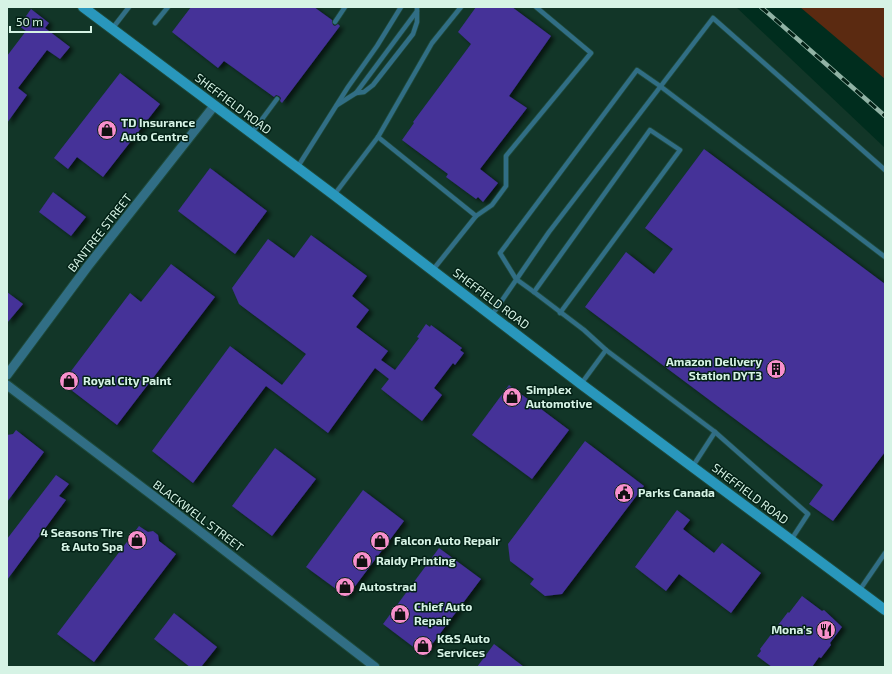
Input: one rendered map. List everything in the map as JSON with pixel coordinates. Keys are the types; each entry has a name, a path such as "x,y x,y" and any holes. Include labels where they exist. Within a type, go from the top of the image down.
{"street":[{"name":"SHEFFIELD ROAD","path":"83,7 334,195 581,384 885,610"},
{"name":"BANTREE STREET","path":"7,376 88,266 214,106"},
{"name":"BLACKWELL STREET","path":"7,385 375,667"}],"lane":[{"path":"112,28 129,7"},
{"path":"155,23 168,7"},
{"path":"335,22 345,7"},
{"path":"297,168 335,106 377,46 401,7"},
{"path":"334,195 378,137 432,43 461,7"},
{"path":"432,270 476,216 492,206 506,186 506,156 591,54 536,7"},
{"path":"335,106 356,93 417,9"},
{"path":"356,93 364,92 373,85 413,34 418,22 417,9"},
{"path":"492,315 549,232 713,18 885,170"},
{"path":"791,540 808,514 714,432 606,350 584,330 516,280 500,253 637,70 885,257"},
{"path":"251,134 277,99"},
{"path":"534,292 650,130 680,150 560,313"},
{"path":"378,137 476,216"},
{"path":"581,384 606,350"},
{"path":"692,467 714,432"},
{"path":"859,591 885,553"}],"shaded area":[{"path":"7,7 736,7 885,148 885,667 7,667"},
{"path":"800,7 885,7 885,79"}],"building":[{"path":"191,7 314,7 332,20 333,25 335,26 338,24 340,26 282,103 279,96 276,95 274,97 224,61 218,68 172,32"},
{"path":"476,7 512,7 551,36 509,96 527,108 480,169 498,183 483,202 478,197 476,199 446,177 448,174 402,140 414,123 413,122 471,44 458,32"},
{"path":"31,9 49,23 45,28 70,47 60,59 47,50 18,88 27,95 7,123 7,56 26,31 19,26"},
{"name":"TD Insurance Auto Centre","path":"120,73 160,104 103,177 77,157 68,169 54,158"},
{"name":"Amazon Delivery Station DYT3","path":"704,149 885,284 885,452 833,521 809,504 823,485 585,307 626,252 654,274 673,249 645,228"},
{"path":"210,168 267,211 235,254 178,211"},
{"path":"53,192 86,217 71,236 39,212"},
{"path":"311,235 367,276 352,296 369,310 356,327 388,351 381,360 395,370 419,338 417,337 426,324 430,327 431,325 462,348 460,350 464,353 455,365 453,363 434,388 442,395 422,421 381,389 389,379 375,368 328,433 266,386 193,483 152,451 230,346 282,385 306,354 239,304 232,288 268,239 294,258"},
{"path":"171,264 215,297 117,425 62,383 130,293 141,302"},
{"path":"7,292 23,304 7,323"},
{"path":"509,385 569,430 532,479 472,435"},
{"path":"16,430 44,452 7,502 7,435 13,434"},
{"path":"585,441 644,486 562,594 545,596 530,584 534,579 510,561 508,544"},
{"path":"275,448 316,479 272,536 232,506"},
{"path":"56,475 69,484 59,496 66,500 7,580 7,539"},
{"path":"363,490 404,521 347,597 306,567"},
{"path":"677,510 690,520 683,529 714,553 722,543 761,573 731,613 679,574 666,591 635,567"},
{"path":"139,526 148,532 153,531 158,535 159,541 176,554 94,662 57,634"},
{"path":"439,548 481,579 424,655 383,624"},
{"path":"802,596 822,611 824,610 842,627 830,643 831,645 821,658 819,657 812,667 772,667 757,656 761,651 760,649"},
{"path":"174,613 217,647 201,667 190,667 154,639"},
{"path":"494,644 524,667 477,667"}],"railway":[{"path":"761,7 885,116"}],"place":[{"name":"TD Insurance Auto Centre","path":"107,130"},
{"name":"Amazon Delivery Station DYT3","path":"776,369"},
{"name":"Royal City Paint","path":"69,381"},
{"name":"Simplex Automotive","path":"512,397"},
{"name":"Parks Canada","path":"624,493"},
{"name":"4 Seasons Tire & Auto Spa","path":"137,540"},
{"name":"Falcon Auto Repair","path":"380,541"},
{"name":"Raidy Printing","path":"362,561"},
{"name":"Autostrad","path":"345,587"},
{"name":"Chief Auto Repair","path":"400,614"},
{"name":"Mona's","path":"826,630"},
{"name":"K&S Auto Services","path":"423,646"}]}
